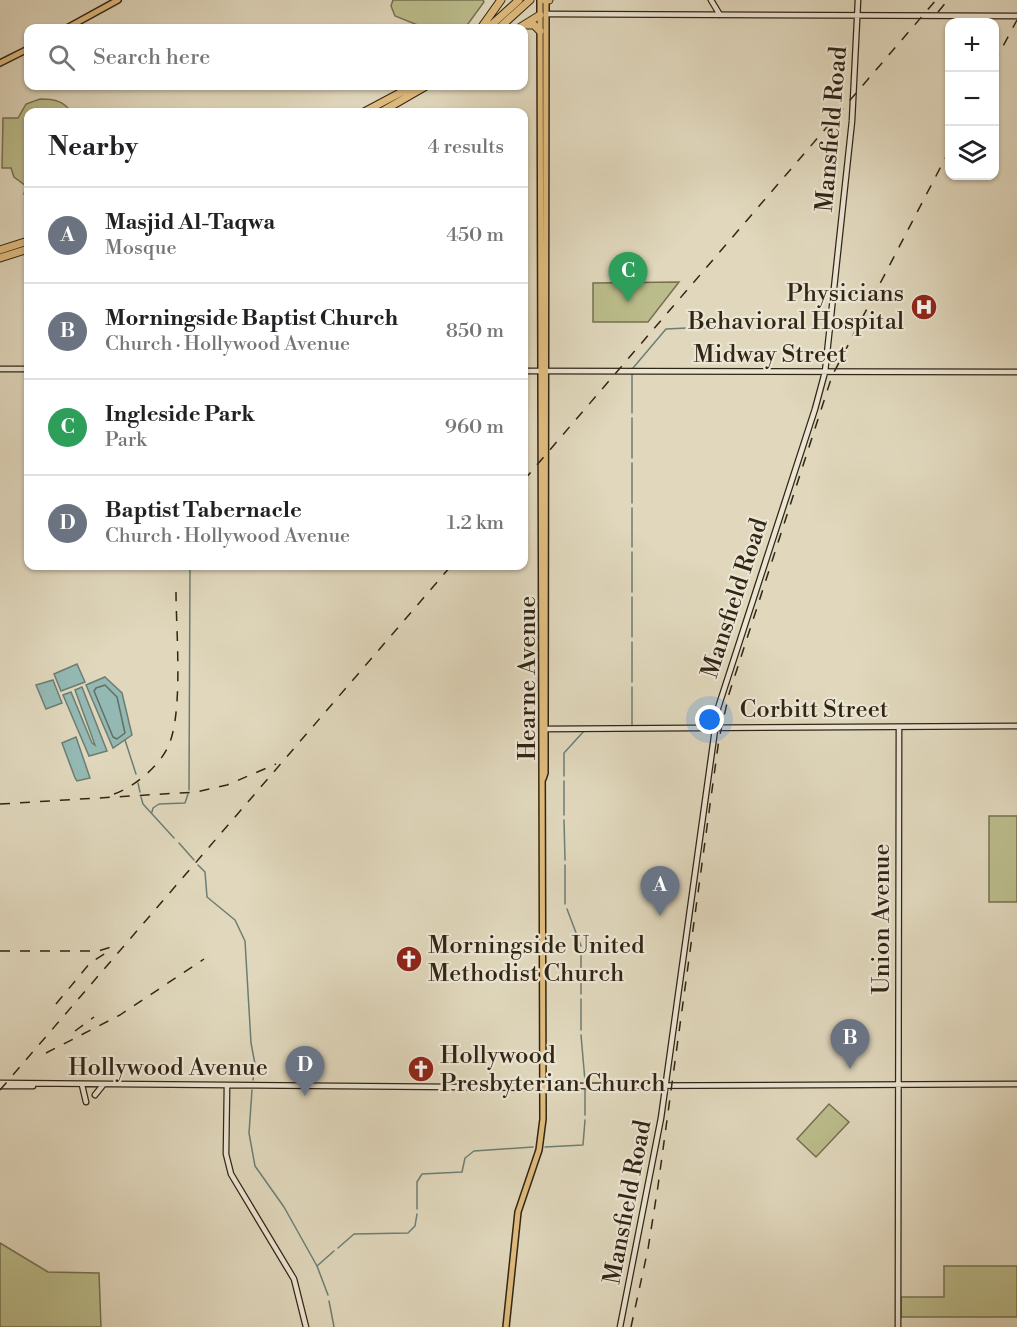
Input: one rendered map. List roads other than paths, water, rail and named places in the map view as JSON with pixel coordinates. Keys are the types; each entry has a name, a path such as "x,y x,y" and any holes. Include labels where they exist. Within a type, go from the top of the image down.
{"highway":[{"path":"484,24 501,0"},
{"path":"492,24 519,0"},
{"path":"503,24 530,0"},
{"path":"526,24 543,15"},
{"path":"528,26 534,25 540,31"},
{"path":"371,108 405,90"},
{"path":"388,108 419,90"},
{"path":"0,250 24,242"},
{"path":"0,258 24,250"}],"main road":[{"path":"74,24 118,0"},
{"name":"Hearne Avenue","path":"506,1327 518,1212 541,1136 543,1086 543,779 545,773 543,729 543,15 540,0"},
{"name":"Hearne Avenue","path":"543,372 540,31 546,0"},
{"path":"711,0 720,15"},
{"name":"Mansfield Road","path":"620,1327 647,1202 666,1085 715,728 727,676 812,417 823,372 852,121 858,0"},
{"path":"543,15 1017,16"},
{"path":"0,63 24,51"},
{"path":"0,369 24,369"},
{"name":"Midway Street","path":"528,371 1017,372"},
{"name":"Corbitt Street","path":"543,729 1017,726"},
{"name":"Union Avenue","path":"898,727 898,1327"},
{"name":"Hollywood Avenue","path":"0,1085 1017,1084"},
{"path":"82,1085 85,1089 86,1102"},
{"path":"95,1095 103,1085"},
{"path":"227,1085 226,1154 231,1174 293,1276 306,1327"}],"water":[{"path":"77,664 85,682 61,691 54,674"},
{"path":"105,677 122,693 132,735 113,748 86,685"},
{"path":"53,680 62,703 46,709 36,685"},
{"path":"82,687 107,751 89,756 63,695 71,692 92,743 95,745 75,690"},
{"path":"76,737 90,778 77,781 62,743"}],"waterway":[{"path":"692,328 716,328 744,317"},
{"path":"633,368 666,329 687,328"},
{"path":"632,374 632,413"},
{"path":"632,418 632,458"},
{"path":"632,463 632,503"},
{"path":"632,508 632,547"},
{"path":"632,552 632,592"},
{"path":"189,790 190,570"},
{"path":"632,597 632,637"},
{"path":"632,642 632,682"},
{"path":"632,687 632,725"},
{"path":"564,776 564,753 584,731"},
{"path":"125,740 136,774"},
{"path":"564,781 564,815"},
{"path":"138,783 140,792"},
{"path":"152,812 153,808 159,804 185,803 188,794"},
{"path":"141,797 143,804 174,838"},
{"path":"564,820 565,860"},
{"path":"179,843 194,860"},
{"path":"198,865 205,872 207,897 235,920 245,941 251,1043 255,1064 253,1080"},
{"path":"565,865 565,904"},
{"path":"567,909 581,946"},
{"path":"581,951 581,994"},
{"path":"581,999 581,1030"},
{"path":"581,1035 585,1081"},
{"path":"252,1090 249,1133 255,1166 284,1207 317,1266 328,1295"},
{"path":"585,1090 585,1115"},
{"path":"545,1147 583,1145 585,1120"},
{"path":"417,1209 417,1182 422,1174 462,1172 465,1158 474,1151 533,1147"},
{"path":"338,1248 354,1234 408,1233 415,1226 417,1214"},
{"path":"317,1266 334,1251"},
{"path":"329,1301 334,1327"}],"railway":[{"path":"528,475 936,0"},
{"path":"938,12 948,0"},
{"path":"999,54 1017,20"},
{"path":"631,1327 648,1249 658,1186 719,739 729,694 832,376 945,159"},
{"path":"0,1090 448,570"},
{"path":"114,794 129,787 151,770 163,756 172,735 177,696 176,592"},
{"path":"0,804 196,792 227,785 276,764"},
{"path":"0,951 98,951 118,945"},
{"path":"56,1004 90,963 109,951"},
{"path":"46,1053 120,1015 204,959"},
{"path":"75,1031 94,1017"}],"place":[{"name":"Ingleside Park","path":"628,302"},
{"name":"Physicians Behavioral Hospital","path":"924,307"},
{"name":"Masjid Al-Taqwa","path":"660,916"},
{"name":"Morningside United Methodist Church","path":"409,959"},
{"name":"Hollywood Presbyterian Church","path":"421,1069"},
{"name":"Morningside Baptist Church","path":"850,1069"},
{"name":"Baptist Tabernacle","path":"305,1096"}]}
